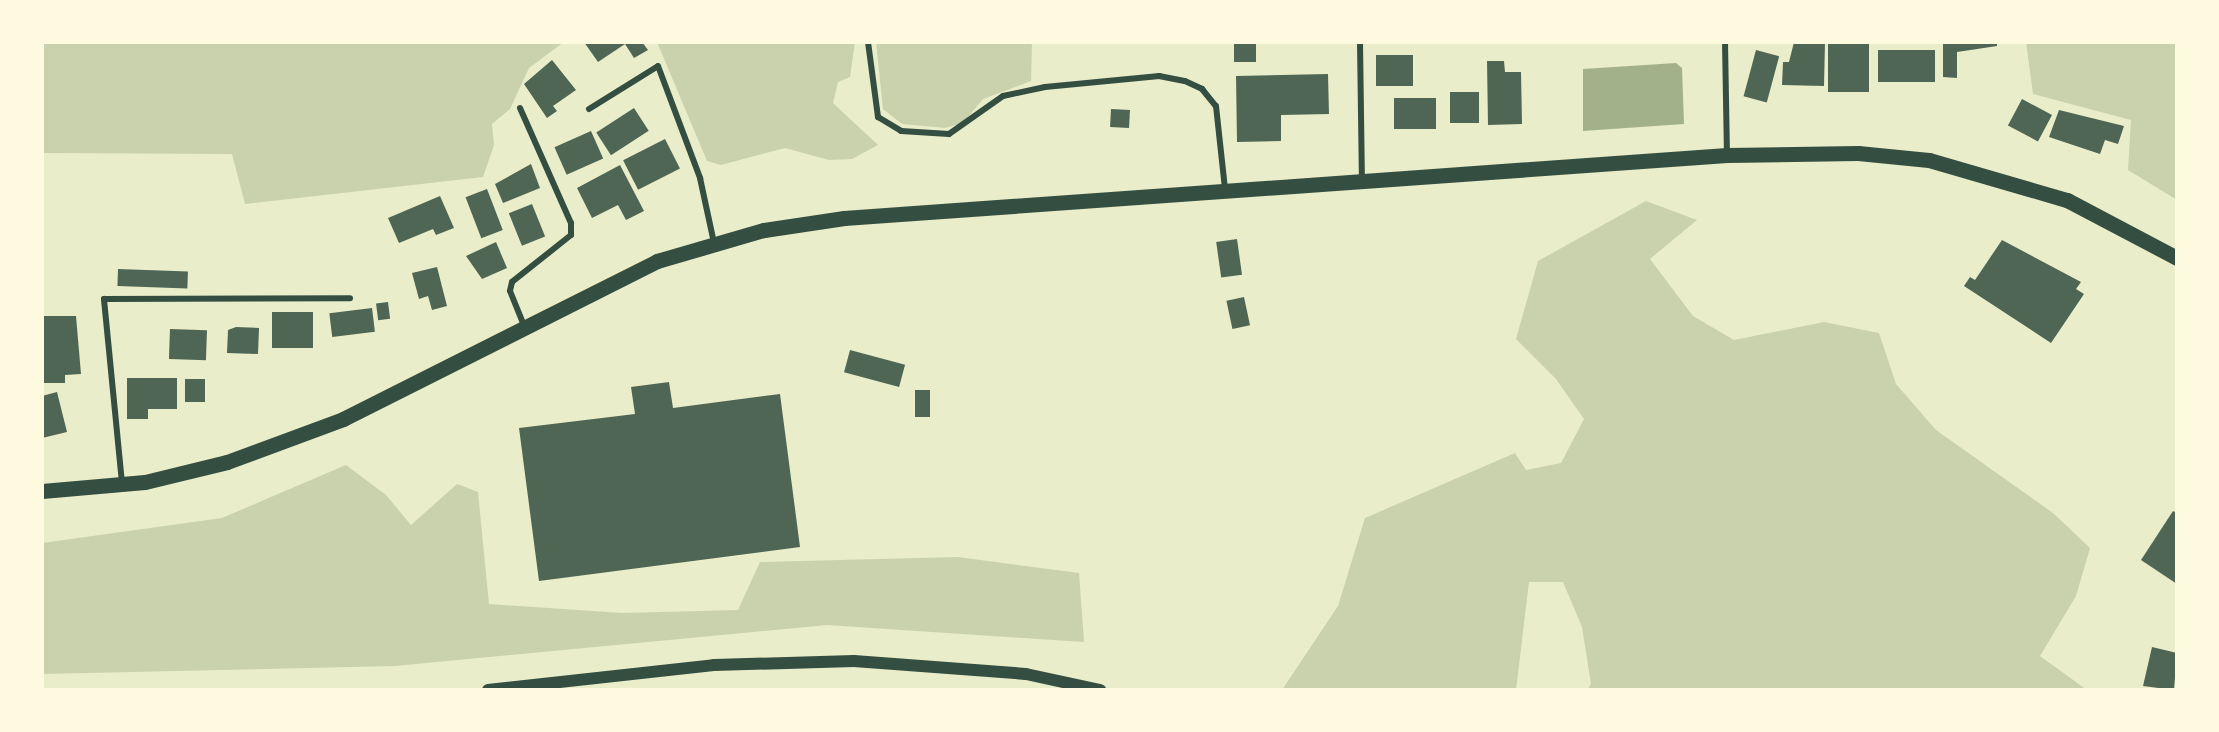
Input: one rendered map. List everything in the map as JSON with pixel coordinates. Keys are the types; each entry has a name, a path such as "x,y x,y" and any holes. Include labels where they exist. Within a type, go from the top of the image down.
{"main road":[{"path":"42,491 122,484 226,462 343,418 657,261 714,244 844,218 1727,155 1858,153 1929,160 2067,200 2177,258"},
{"path":"488,690 714,665 854,661 1026,674 1100,690"}],"street":[{"path":"868,42 878,117 902,131 949,134 1003,96 1045,87 1149,76 1185,81 1216,106 1226,189"},
{"path":"1360,42 1362,180"},
{"path":"1725,42 1727,155"},
{"path":"588,110 658,66 700,178 714,244"},
{"path":"520,108 571,223 571,235 566,245 512,282 510,291 524,326"},
{"path":"122,484 109,398 104,299 350,298"}],"shaded area":[{"path":"42,42 564,42 529,68 510,109 492,124 494,145 483,177 245,204 232,154 42,153"},
{"path":"657,42 855,42 850,77 838,82 833,103 878,145 852,159 829,160 785,148 721,165 707,161"},
{"path":"876,42 1032,42 1031,81 983,99 963,123 945,128 902,124 883,109"},
{"path":"2026,42 2177,42 2177,200 2128,170 2131,120 2033,94"},
{"path":"1676,63 1682,68 1684,124 1583,131 1583,69"},
{"path":"1646,201 1697,220 1650,259 1693,316 1734,340 1824,322 1879,333 1896,384 1936,430 2053,513 2090,548 2076,596 2040,656 2087,690 1587,690 1591,684 1582,627 1563,582 1529,582 1516,690 1282,690 1338,606 1365,518 1515,453 1526,470 1561,463 1584,419 1556,379 1516,339 1538,261"},
{"path":"346,465 386,495 411,525 457,484 478,492 489,604 622,613 738,610 760,562 958,557 1079,573 1084,642 827,625 395,666 42,674 42,543 222,518"}],"building":[{"path":"584,42 642,42 648,50 634,58 625,44 598,62"},
{"path":"1234,42 1256,42 1256,62 1234,62"},
{"path":"1794,42 1825,42 1824,86 1782,85 1783,62 1789,62"},
{"path":"1828,42 1869,42 1869,92 1828,92"},
{"path":"1943,42 1997,42 1997,46 1957,52 1957,78 1943,77"},
{"path":"1756,50 1779,56 1767,103 1744,96"},
{"path":"1878,50 1935,50 1935,82 1878,82"},
{"path":"1376,55 1413,55 1413,86 1376,86"},
{"path":"552,60 576,90 553,106 557,111 547,118 524,84"},
{"path":"1487,61 1504,61 1505,72 1521,72 1522,124 1488,125"},
{"path":"1328,74 1329,114 1281,115 1281,141 1237,142 1236,76"},
{"path":"1450,92 1479,92 1479,123 1450,123"},
{"path":"1394,98 1436,98 1436,129 1394,129"},
{"path":"2022,99 2052,115 2038,141 2008,125"},
{"path":"634,108 649,131 611,155 596,133"},
{"path":"1111,109 1130,110 1129,128 1110,127"},
{"path":"2059,110 2124,126 2118,144 2105,140 2100,154 2049,137"},
{"path":"591,131 603,158 567,175 554,147"},
{"path":"665,139 680,168 638,190 623,160"},
{"path":"531,164 540,188 503,203 495,184"},
{"path":"620,165 644,211 626,220 618,205 592,218 577,188"},
{"path":"487,189 503,230 481,238 466,197"},
{"path":"440,196 454,228 436,235 433,229 399,243 388,218"},
{"path":"532,204 545,236 522,246 509,213"},
{"path":"1237,239 1242,275 1221,278 1216,242"},
{"path":"2002,240 2081,282 2076,289 2084,294 2051,343 1964,286 1970,277 1975,280"},
{"path":"496,242 507,268 482,279 466,256"},
{"path":"437,267 447,306 432,310 428,296 419,299 412,273"},
{"path":"118,269 188,271 187,288 117,286"},
{"path":"1244,297 1250,325 1232,329 1226,301"},
{"path":"388,302 390,319 378,320 376,303"},
{"path":"372,308 375,332 332,337 329,313"},
{"path":"272,312 313,312 313,348 272,348"},
{"path":"42,316 76,316 81,374 65,375 65,383 44,383"},
{"path":"236,327 259,328 258,354 227,353 228,330"},
{"path":"170,329 207,330 206,360 169,359"},
{"path":"850,350 905,365 899,387 844,372"},
{"path":"127,378 177,378 177,409 148,409 148,419 127,419"},
{"path":"185,379 205,379 205,402 185,402"},
{"path":"669,382 673,408 780,394 800,547 539,581 519,428 635,414 631,387"},
{"path":"915,390 930,390 930,417 915,417"},
{"path":"57,392 67,432 42,438 42,396"},
{"path":"2173,511 2177,513 2177,584 2141,560"},
{"path":"2152,647 2177,653 2174,690 2143,686"}]}
